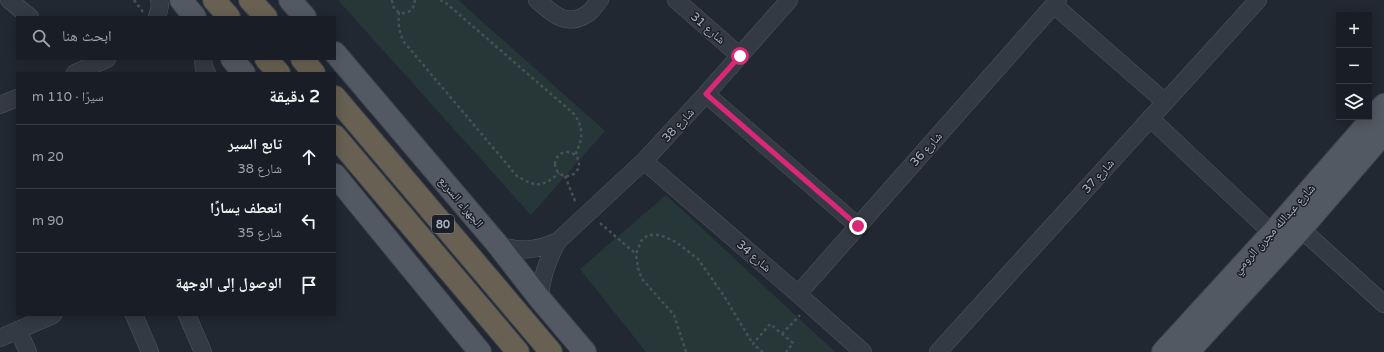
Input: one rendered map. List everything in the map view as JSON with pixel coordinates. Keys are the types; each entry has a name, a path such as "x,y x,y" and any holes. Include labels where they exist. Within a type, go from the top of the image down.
{"highway":[{"path":"214,0 228,16"},
{"path":"250,0 265,16"},
{"path":"267,60 278,72"},
{"path":"303,60 313,72"},
{"name":"80","path":"336,98 551,352"},
{"name":"80","path":"336,137 518,352"}],"main road":[{"path":"181,0 194,16"},
{"path":"290,0 304,16"},
{"name":"الجهراء السريع","path":"336,54 498,245 540,299 585,352"},
{"path":"233,60 243,72"},
{"name":"شارع عبدالله مجرن الرومي","path":"1163,352 1272,233 1384,105"},
{"name":"شارع عبدالله مجرن الرومي","path":"1188,352 1301,229 1384,133"},
{"path":"339,185 480,352"}],"street":[{"path":"9,0 29,16"},
{"path":"157,16 160,6 159,0"},
{"path":"537,0 553,14 562,19 570,20 587,14 600,0"},
{"name":"شارع 31","path":"676,0 740,56"},
{"name":"شارع 38","path":"540,299 544,268 558,241 644,161 706,94 789,0"},
{"name":"شارع 37","path":"938,352 1258,0"},
{"name":"شارع 36","path":"804,299 858,226 1056,2 1165,102"},
{"path":"75,72 86,63 102,60"},
{"path":"203,60 204,68 206,72"},
{"path":"706,94 858,226"},
{"path":"0,105 16,98"},
{"path":"1150,118 1272,233"},
{"name":"شارع 34","path":"644,161 863,352"},
{"path":"1301,229 1384,304"},
{"name":"شارع 38","path":"498,245 519,250 529,250 558,241"},
{"path":"0,338 52,316"},
{"path":"134,316 150,352"},
{"path":"188,316 201,351"},
{"path":"18,330 28,352"}],"path":[{"path":"134,0 146,16"},
{"path":"392,0 394,9 405,13 411,11 415,6 415,0"},
{"path":"440,0 446,3 574,114 580,122 581,132 581,143 575,155"},
{"path":"399,12 398,21 400,33 404,42 517,176 530,184 540,184 548,182 558,173"},
{"path":"568,152 575,155 579,162 578,169 573,174 565,176 558,173 555,166 556,159 561,153 568,152"},
{"path":"686,352 674,315 642,279 638,268 636,254 641,241 648,235 660,235 676,242 698,259 724,296 753,344 763,352"},
{"path":"782,334 804,299"},
{"path":"753,344 770,324 793,343 786,352"}],"shaded area":[{"path":"338,0 458,0 605,131 531,215"},
{"path":"666,195 835,352 646,352 580,269"}],"route":[{"path":"740,56 706,94 858,226"}]}
